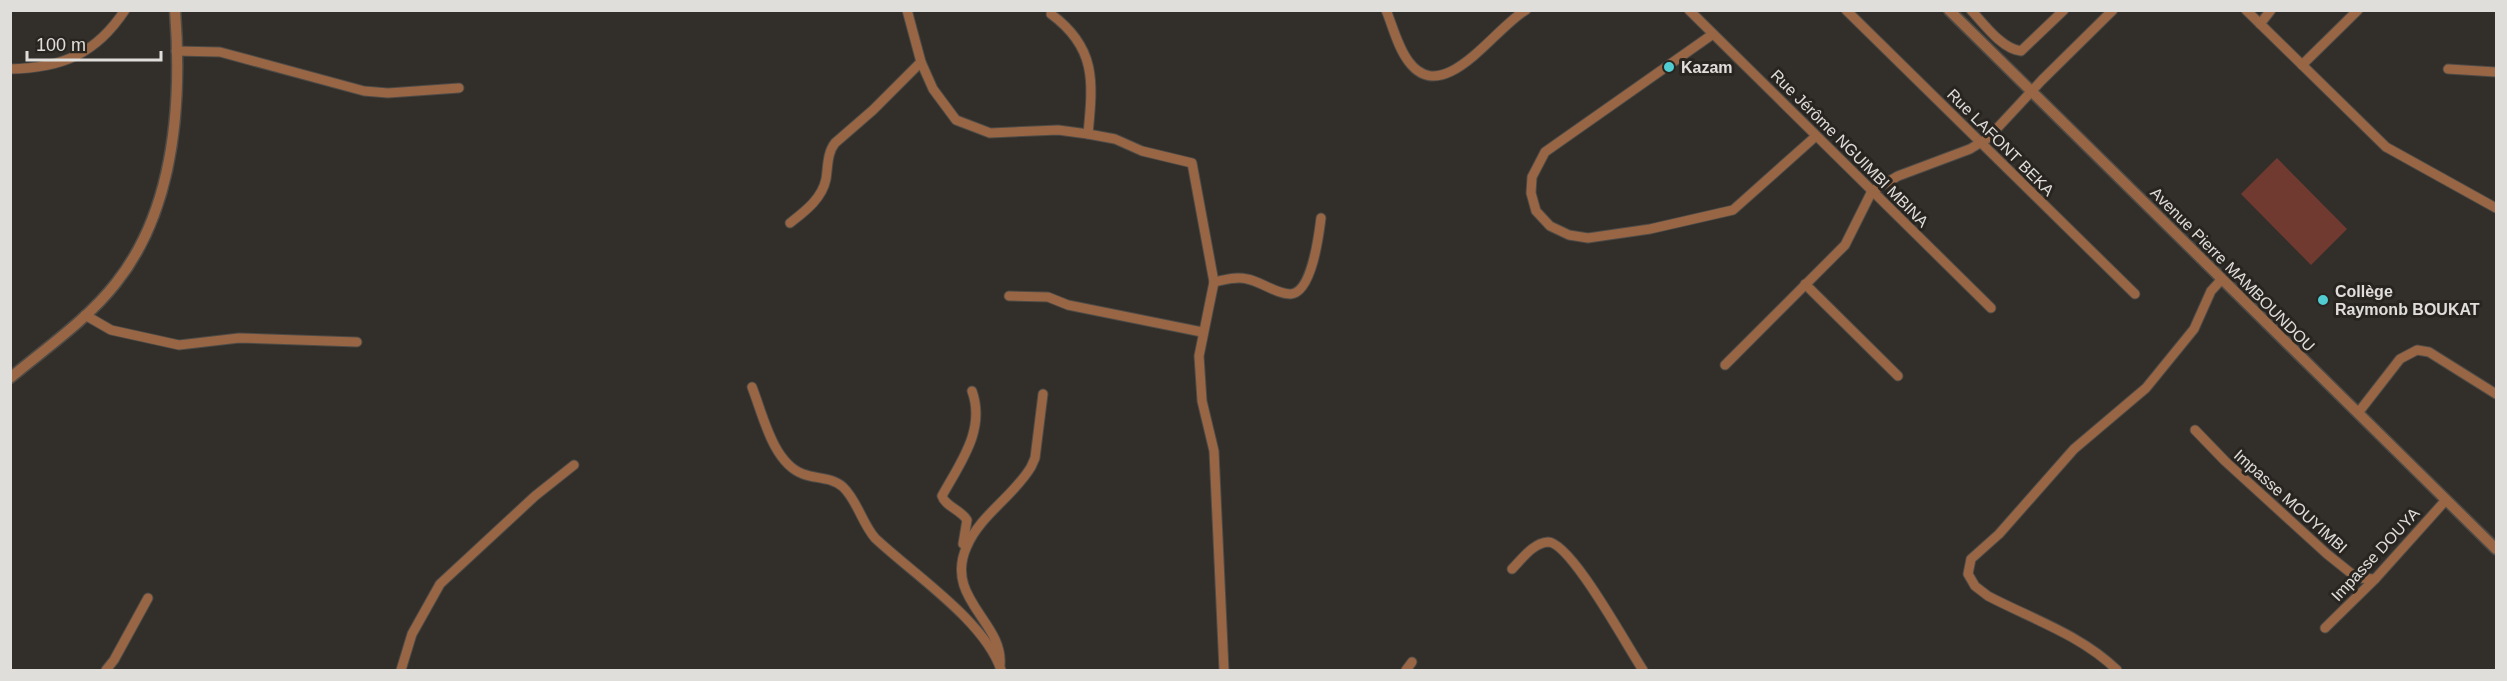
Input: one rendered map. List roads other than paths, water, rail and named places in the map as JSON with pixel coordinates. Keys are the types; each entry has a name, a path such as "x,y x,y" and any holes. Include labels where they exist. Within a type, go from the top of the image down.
{"street":[{"path":"10,69 64,63 83,54 103,37 126,10"},
{"path":"10,378 85,315 115,285 130,265 158,205 172,136 176,51 175,10"},
{"path":"907,10 921,62 933,89 947,111 956,120 978,130 1004,133 1058,130 1088,134 1115,139 1142,151 1192,163 1214,282 1202,332 1199,356 1202,401 1214,452 1224,670"},
{"path":"1386,10 1408,60 1417,71 1430,76 1455,71 1503,26 1526,10"},
{"name":"Rue Jérôme NGUIMBI MBINA","path":"1689,10 1991,308"},
{"name":"Rue LAFONT BEKA","path":"1846,10 2135,294"},
{"name":"Avenue Pierre MAMBOUNDOU","path":"1948,10 2496,549"},
{"path":"1971,10 2005,44 2014,50 2021,51 2064,10"},
{"path":"2246,10 2386,147 2496,208"},
{"path":"2260,24 2271,10"},
{"path":"2302,65 2358,10"},
{"path":"1725,365 1845,244 1872,191 1898,176 1988,138 2110,11"},
{"path":"1051,14 1070,27 1088,61 1092,81 1088,134"},
{"path":"1713,34 1545,152 1532,177 1531,193 1536,211 1550,226 1569,235 1588,238 1641,231 1732,210 1816,136"},
{"path":"176,51 220,52 364,91 388,93 459,88"},
{"path":"790,223 812,204 821,190 825,182 830,149 921,62"},
{"path":"2448,69 2496,72"},
{"path":"1214,282 1243,278 1290,294 1298,291 1306,279 1316,254 1321,218"},
{"path":"2117,670 2092,648 2075,638 1988,596 1975,586 1968,574 1967,566 1971,559 1999,534 2074,448 2146,388 2194,329 2211,291 2222,279"},
{"path":"1805,284 1898,376"},
{"path":"1009,296 1048,297 1068,305 1202,332"},
{"path":"85,315 111,330 179,345 239,338 357,342"},
{"path":"2358,413 2406,354 2417,350 2429,352 2496,392"},
{"path":"752,387 773,439 787,464 803,474 829,479 845,489 864,525 875,538 972,624 1000,668"},
{"path":"965,548 963,546 967,520 962,513 945,503 942,496 967,451 976,425 976,403 972,391"},
{"path":"1000,668 1001,652 971,605 965,590 962,563 965,548 983,519 1031,467 1035,458 1043,394"},
{"name":"Impasse MOUYIMBI","path":"2195,430 2225,462 2327,554 2357,578 2375,579"},
{"path":"401,670 412,633 440,584 535,496 574,465"},
{"name":"Impasse DOUYA","path":"2325,628 2375,579 2445,501"},
{"path":"1512,569 1541,543 1551,542 1559,545 1580,570 1643,670"},
{"path":"106,670 114,660 148,598"}],"place":[{"name":"Kazam","path":"1669,67"},
{"name":"Collège Raymonb BOUKAT","path":"2323,300"}]}
